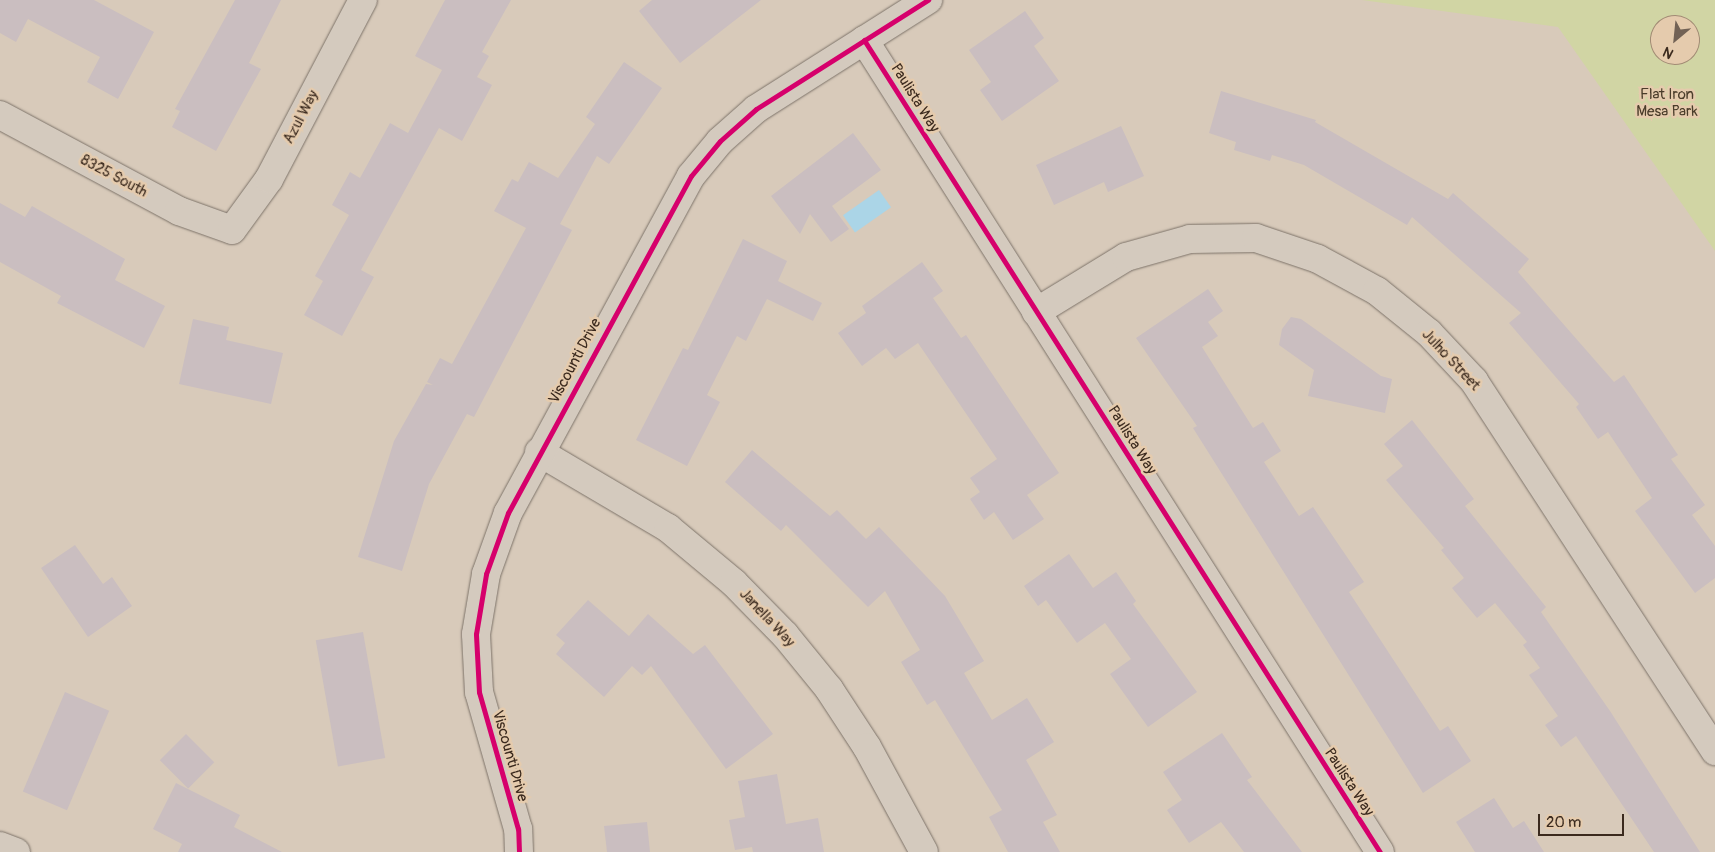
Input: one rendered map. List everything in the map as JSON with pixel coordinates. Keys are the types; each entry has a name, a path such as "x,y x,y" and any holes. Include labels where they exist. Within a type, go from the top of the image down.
{"street":[{"name":"Azul Way","path":"232,230 268,179 363,0"},
{"name":"Viscounti Drive","path":"519,852 518,829 479,692 476,634 486,574 508,513 539,452 691,176 720,141 756,109 928,0"},
{"name":"Paulista Way","path":"864,40 1380,852"},
{"name":"8325 South","path":"0,115 179,211 232,230"},
{"name":"Julho Street","path":"1036,312 1126,257 1190,239 1256,238 1318,259 1377,291 1429,333 1474,381 1715,751"},
{"name":"Janella Way","path":"539,452 668,528 734,583 786,635 828,689 866,747 924,852"},
{"path":"0,846 16,852"}],"green space":[{"name":"Flat Iron Mesa Park","path":"1362,0 1715,0 1715,251 1558,27"}],"water":[{"path":"879,190 891,207 855,232 843,215"}],"building":[{"path":"0,0 94,0 154,32 118,99 87,82 100,57 28,19 16,42 0,33"},
{"path":"235,0 281,0 249,63 261,69 216,151 172,127 180,111 175,109"},
{"path":"445,0 511,0 482,52 489,56 477,77 492,85 462,141 439,128 361,270 374,277 342,336 304,315 323,281 315,276 349,215 332,205 350,172 360,178 390,123 408,133 442,70 415,56"},
{"path":"652,0 761,0 680,63 639,11"},
{"path":"1025,11 1044,38 1034,46 1059,81 1002,121 980,90 991,82 969,50"},
{"path":"624,62 662,88 609,164 597,156 560,224 572,230 474,417 467,414 429,484 402,571 358,557 394,441 426,384 433,385 427,382 440,358 452,364 526,228 494,211 512,179 518,182 529,162 558,178 595,124 586,117"},
{"path":"1221,91 1316,120 1315,122 1448,199 1453,193 1529,259 1518,272 1614,382 1624,375 1678,455 1671,459 1705,505 1692,515 1715,546 1715,578 1695,593 1635,511 1652,498 1608,432 1598,439 1576,407 1579,404 1509,323 1521,313 1412,217 1407,225 1304,165 1272,155 1270,161 1234,150 1236,142 1209,133"},
{"path":"1121,126 1144,176 1108,192 1104,182 1054,205 1036,165"},
{"path":"853,133 881,170 832,206 849,229 831,242 810,214 800,234 771,196"},
{"path":"0,203 25,217 32,206 125,259 115,280 165,306 144,348 57,303 61,296 0,262"},
{"path":"743,239 787,261 778,281 822,303 813,321 767,299 746,341 737,336 707,395 720,402 687,466 636,440 683,348 688,350"},
{"path":"922,262 943,291 933,298 961,338 966,335 1059,473 1027,495 1044,519 1013,540 994,512 984,520 970,499 980,492 970,478 997,459 918,343 895,359 886,348 862,366 838,333 866,313 862,306"},
{"path":"1208,289 1223,311 1208,322 1218,336 1202,347 1253,428 1263,422 1281,451 1264,462 1299,516 1313,507 1364,582 1349,592 1440,731 1448,726 1471,761 1423,793 1193,428 1197,426 1136,338"},
{"path":"1291,317 1301,319 1381,376 1392,379 1385,413 1308,396 1314,370 1279,345 1282,329"},
{"path":"193,319 229,327 226,340 283,353 271,404 179,384"},
{"path":"1412,420 1474,499 1465,506 1546,607 1541,612 1610,711 1700,852 1654,852 1576,736 1561,747 1545,725 1558,716 1529,675 1540,668 1523,645 1527,642 1495,603 1477,618 1452,588 1464,578 1441,550 1444,548 1386,480 1403,466 1384,444"},
{"path":"752,450 830,516 837,510 866,539 879,527 945,596 984,661 964,673 992,720 1027,698 1054,742 1026,760 1057,815 1043,822 1060,852 1008,852 989,817 1002,810 935,700 927,705 901,662 920,650 885,591 868,607 786,525 781,531 725,482"},
{"path":"75,545 103,584 112,577 132,606 88,637 41,568"},
{"path":"1069,554 1093,588 1116,572 1136,601 1133,604 1197,692 1148,727 1110,674 1131,659 1105,623 1077,643 1046,600 1038,606 1024,586"},
{"path":"588,600 629,636 648,614 693,654 705,645 773,734 726,769 651,666 642,675 632,666 604,697 556,654 565,643 556,635"},
{"path":"363,632 385,758 338,766 316,640"},
{"path":"65,692 109,711 67,810 23,791"},
{"path":"1222,733 1252,777 1247,780 1302,852 1244,852 1221,822 1189,843 1167,810 1182,800 1163,772"},
{"path":"186,734 214,762 188,788 160,760"},
{"path":"777,774 786,824 818,818 824,852 753,852 752,847 735,850 729,820 745,817 738,781"},
{"path":"176,783 240,815 234,827 282,852 178,852 182,844 153,829"},
{"path":"1494,798 1513,828 1524,821 1544,852 1475,852 1456,822"},
{"path":"647,822 650,852 607,852 604,826"}],"cycle path":[{"path":"519,852 518,829 479,692 476,634 486,574 508,513 691,176 720,141 756,109 928,0"},
{"path":"864,40 1380,852"}]}
